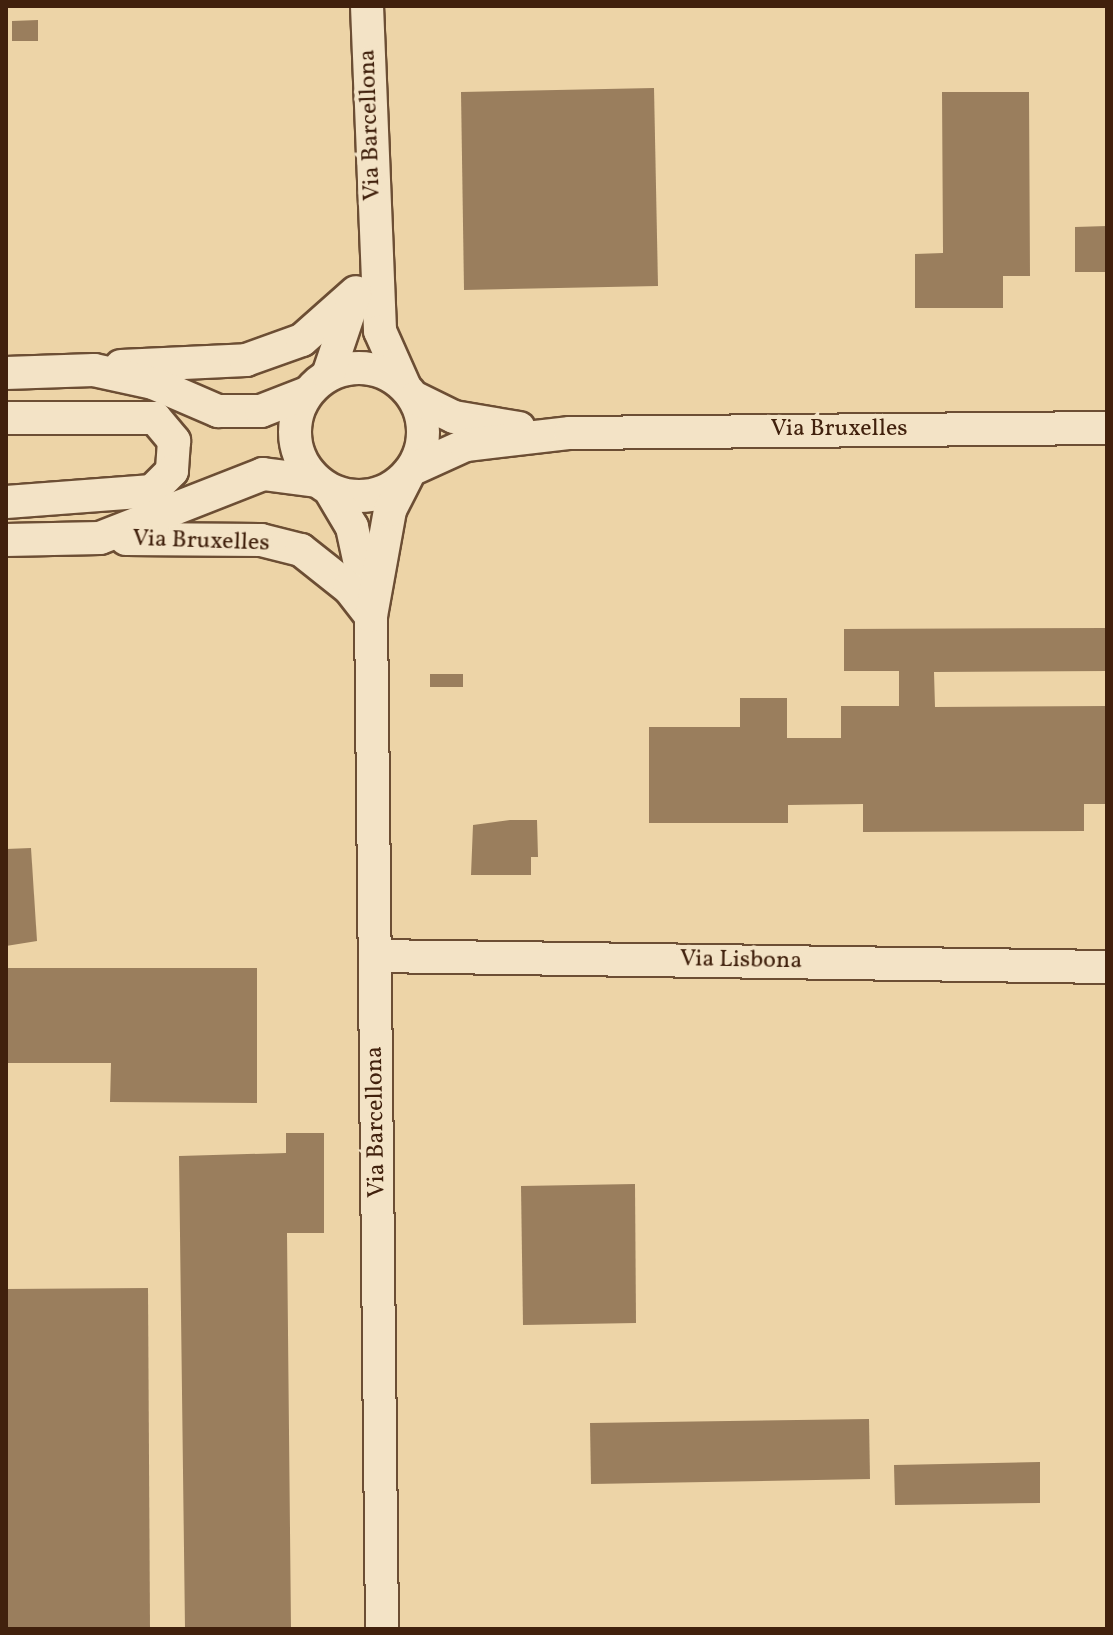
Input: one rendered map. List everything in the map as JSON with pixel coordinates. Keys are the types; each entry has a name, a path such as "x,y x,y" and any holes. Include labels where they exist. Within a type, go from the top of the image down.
{"street":[{"name":"Via Barcellona","path":"367,6 374,244 380,331 409,392"},
{"name":"Via Barcellona","path":"318,384 374,244"},
{"name":"Via Bruxelles","path":"6,373 246,360 302,340 356,292"},
{"name":"Via Bruxelles","path":"94,370 153,383 218,411 261,411 318,384 368,368 454,417 570,433"},
{"path":"61,371 63,416"},
{"path":"318,384 299,410 296,439 304,466 323,485"},
{"path":"409,392 424,434 410,473"},
{"path":"6,418 155,418 174,441 172,471 152,491 69,500 6,502"},
{"name":"Via Bruxelles","path":"85,539 263,474 370,496 466,445 570,433 1107,428"},
{"name":"Via Barcellona","path":"382,1629 371,616 390,510 410,473"},
{"name":"Via Barcellona","path":"323,485 352,527 371,616"},
{"path":"69,500 85,539"},
{"name":"Via Bruxelles","path":"6,540 261,540 301,550 349,588 371,616"},
{"name":"Via Lisbona","path":"375,956 1107,967"}],"building":[{"path":"38,20 38,41 12,41 12,21"},
{"path":"654,88 658,286 464,290 461,92"},
{"path":"942,92 1029,92 1030,276 1003,276 1003,308 915,308 915,254 943,253"},
{"path":"1107,226 1107,272 1075,272 1075,227"},
{"path":"1107,628 1107,671 934,672 935,707 1107,706 1107,804 1084,804 1084,831 863,832 863,804 788,805 788,823 649,823 649,727 740,727 740,698 787,698 787,738 841,738 841,706 899,706 899,671 844,671 844,629"},
{"path":"430,674 463,674 463,687 430,687"},
{"path":"537,820 538,857 531,857 531,875 471,875 473,825"},
{"path":"31,848 37,941 6,946 6,849"},
{"path":"6,968 257,968 257,1103 110,1102 111,1063 6,1063"},
{"path":"286,1133 324,1133 324,1233 287,1233 291,1629 185,1629 179,1156 286,1153"},
{"path":"635,1184 636,1323 523,1325 521,1186"},
{"path":"148,1288 150,1629 6,1629 6,1289"},
{"path":"869,1419 870,1479 591,1484 590,1423"},
{"path":"1040,1462 1040,1503 895,1505 894,1465"}]}
